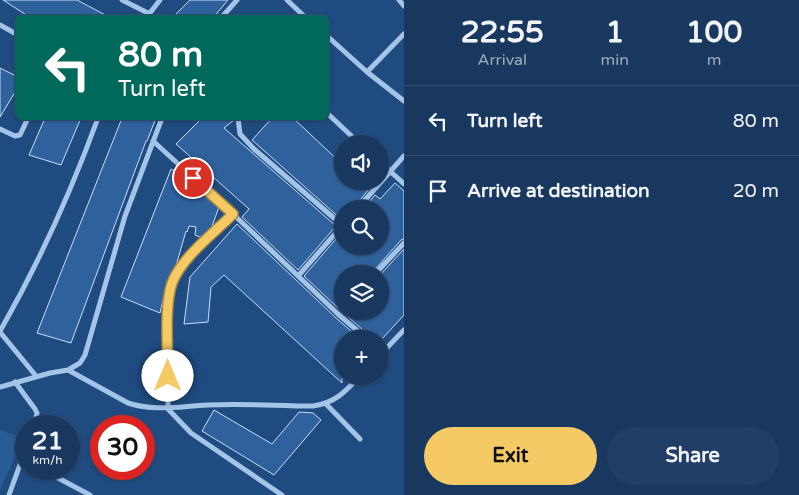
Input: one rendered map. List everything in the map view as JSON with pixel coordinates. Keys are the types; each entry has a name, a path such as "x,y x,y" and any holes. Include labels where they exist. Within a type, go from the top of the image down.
{"street":[{"path":"122,0 147,15 160,0"},
{"path":"224,15 237,0"},
{"path":"287,0 303,15"},
{"path":"399,0 404,6"},
{"path":"0,25 15,33"},
{"path":"367,72 404,34"},
{"path":"329,38 367,72 404,101"},
{"path":"329,115 350,135"},
{"path":"0,129 15,136 20,135 27,120"},
{"path":"36,376 0,332 48,239 78,172 97,120"},
{"path":"0,387 36,376 68,370 80,363 86,355 125,216 161,120"},
{"path":"238,120 240,134 254,149 334,219"},
{"path":"153,141 298,276 334,307"},
{"path":"366,200 404,156"},
{"path":"390,171 404,184"},
{"path":"233,214 180,268 173,282 168,297 168,409 192,434 282,495"},
{"path":"298,276 334,235"},
{"path":"383,265 404,243"},
{"path":"348,320 358,330"},
{"path":"389,344 404,330"},
{"path":"68,370 128,403 136,406 168,409 208,405 313,406 326,404 341,395 351,385"},
{"path":"15,382 35,409 37,415"},
{"path":"326,404 360,439"},
{"path":"9,495 15,480"},
{"path":"62,480 90,495"}],"shaded area":[{"path":"0,430 15,435 15,456 0,490"}],"building":[{"path":"3,0 77,0 105,15 26,15"},
{"path":"190,0 228,0 216,15 175,15"},
{"path":"0,68 15,76 15,92 0,117"},
{"path":"44,120 80,120 61,165 29,155"},
{"path":"121,120 155,120 71,343 37,333"},
{"path":"200,120 234,120 224,128 334,224 334,228 298,270 242,217 249,209 176,144"},
{"path":"270,120 295,120 334,156 334,190 368,190 360,200 334,200 334,213 252,140"},
{"path":"171,169 185,176 219,207 211,229 202,238 195,235 196,227 189,226 186,231 173,276 164,295 160,313 121,297"},
{"path":"395,183 404,191 404,239 389,254 389,200 371,200 375,195 380,199"},
{"path":"237,224 334,316 334,320 338,320 350,330 334,330 334,376 224,275 211,287 208,322 184,324 190,277"},
{"path":"334,241 334,255 388,255 379,265 334,265 334,304 304,276"},
{"path":"404,249 404,315 389,331 363,330 351,320 389,320 389,265"},
{"path":"214,410 272,444 299,412 313,413 321,420 274,475 202,431"}],"route":[{"path":"168,376 168,297 173,282 180,268 233,214 193,178"}]}
